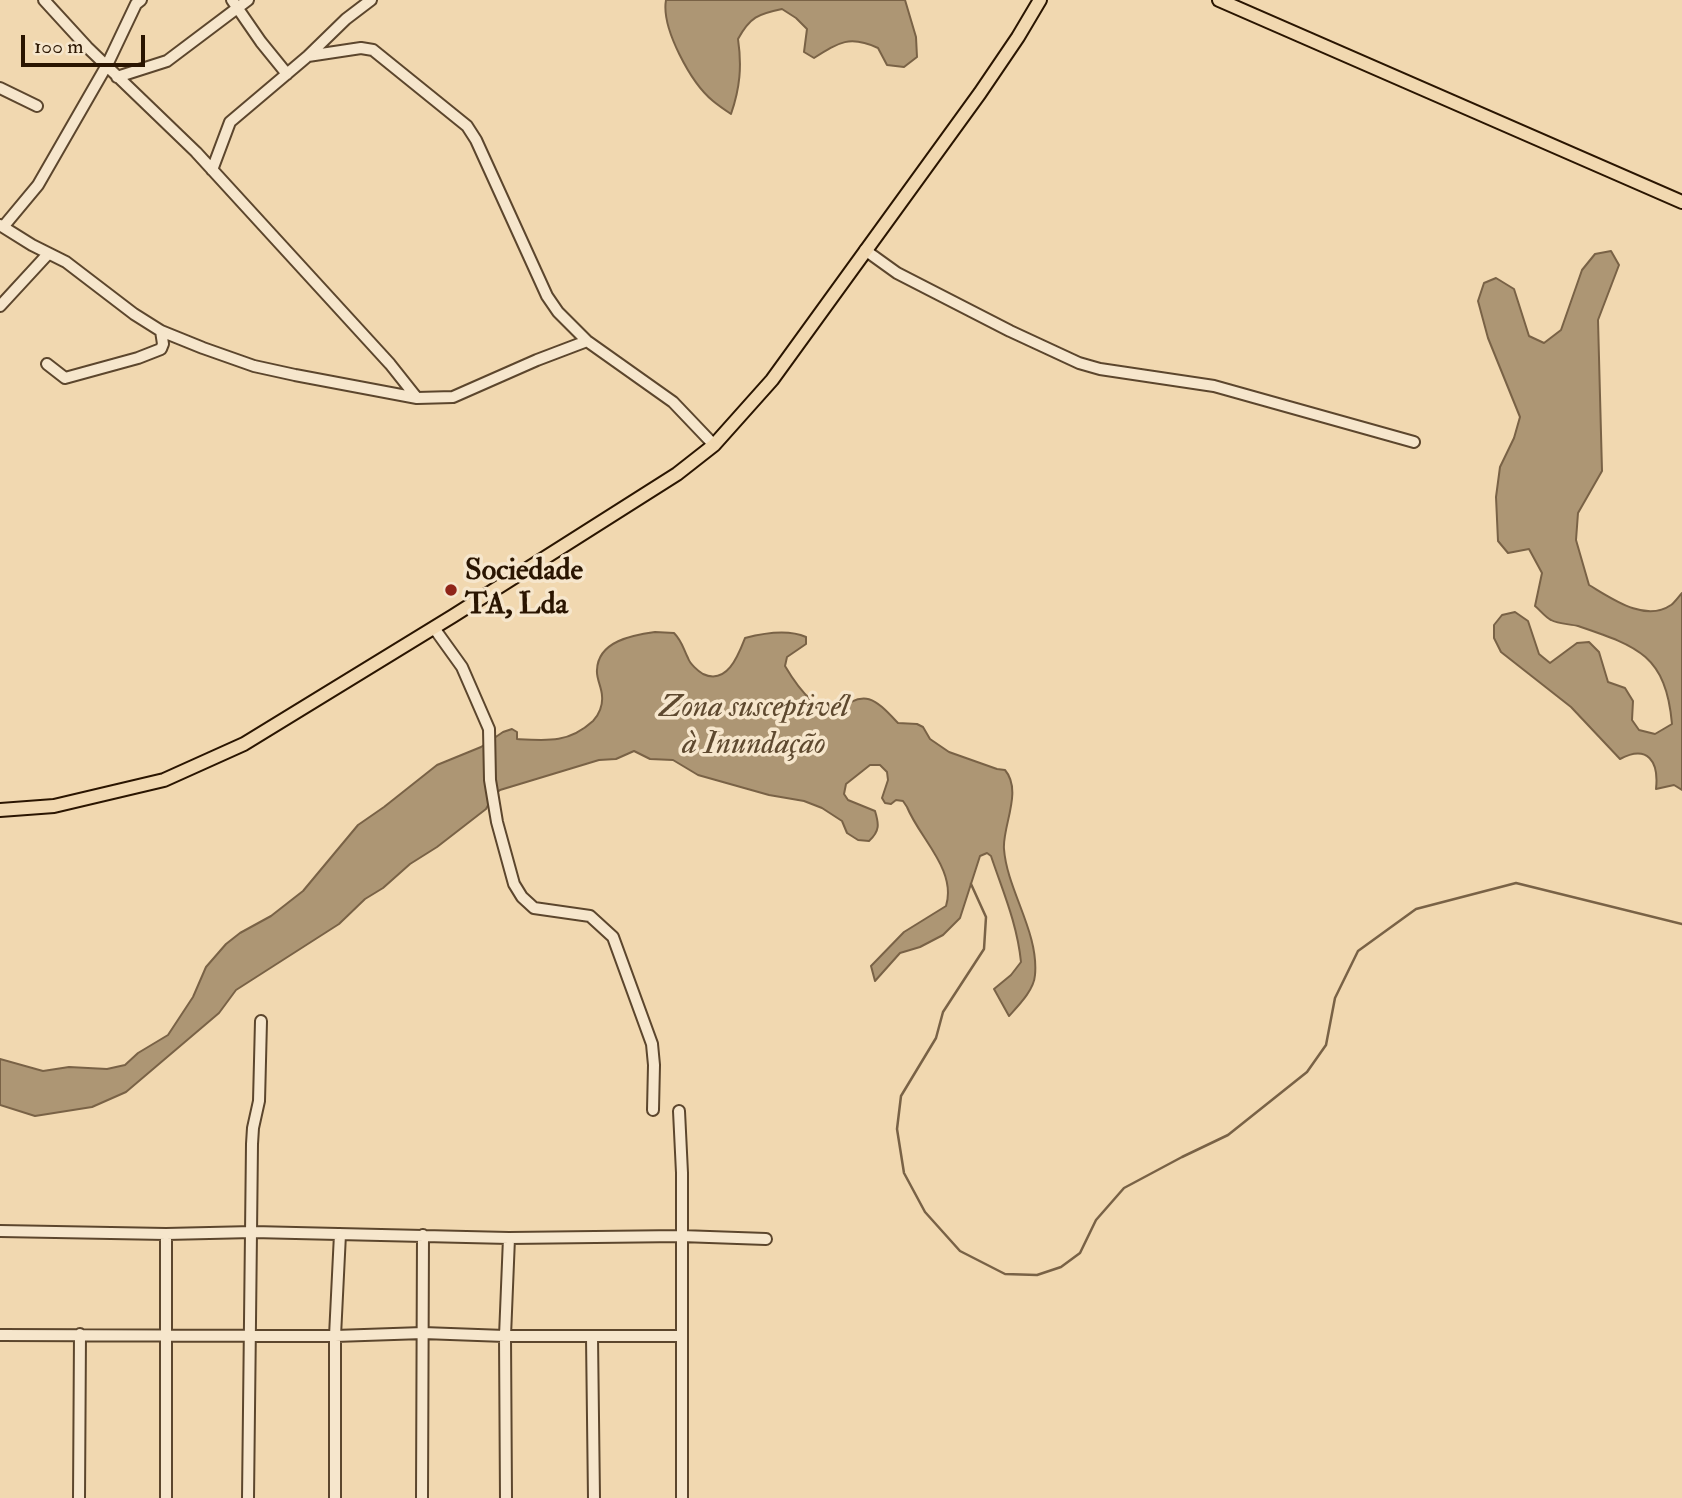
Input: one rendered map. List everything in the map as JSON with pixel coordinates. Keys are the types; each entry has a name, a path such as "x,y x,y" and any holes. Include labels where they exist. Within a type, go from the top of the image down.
{"main road":[{"path":"0,810 54,806 164,780 244,744 434,628 677,474 714,445 772,380 980,93 1040,0"},
{"path":"1219,0 1682,202"}],"street":[{"path":"44,0 117,76 171,126 390,364 417,398"},
{"path":"141,0 136,4 107,65 38,185 1,226 66,262 134,314 161,331 202,348 254,366 417,398 460,394 587,341"},
{"path":"212,170 230,122 371,0"},
{"path":"117,76 167,61 239,2 261,43 287,74"},
{"path":"308,56 361,48 373,50 467,126 547,296 558,312 587,341 673,402 714,445"},
{"path":"0,88 37,106"},
{"path":"866,250 897,272 1010,331 1079,363 1100,369 1214,386 1414,442"},
{"path":"0,306 48,254"},
{"path":"47,364 65,378 138,358 160,349 163,344 161,331"},
{"path":"434,628 462,667 489,729 490,780 497,822 514,884 522,897 534,908 590,916 612,937 652,1044 653,1110"},
{"path":"248,1498 253,1128 259,1101 261,1021"},
{"path":"679,1111 682,1498"},
{"path":"0,1231 765,1239"},
{"path":"166,1234 166,1498"},
{"path":"335,1498 335,1336 340,1234"},
{"path":"422,1498 423,1236"},
{"path":"506,1498 505,1336 509,1238"},
{"path":"0,1335 335,1336 423,1333 682,1336"},
{"path":"79,1498 80,1334"},
{"path":"592,1337 594,1498"}],"water":[{"path":"666,0 905,0 916,37 917,57 904,67 887,65 878,48 852,41 838,44 814,58 804,52 807,29 796,18 782,9 767,13 751,21 738,39 739,77 731,114 704,93 687,69 668,25"},
{"path":"1611,251 1619,265 1598,320 1602,471 1578,513 1576,540 1589,585 1618,602 1639,610 1661,610 1671,605 1682,593 1682,790 1674,785 1656,789 1656,771 1650,758 1638,754 1620,759 1571,707 1501,652 1494,638 1494,625 1502,615 1515,612 1528,621 1539,654 1550,663 1577,643 1589,642 1599,652 1608,682 1625,688 1633,701 1632,720 1639,730 1655,734 1672,724 1663,682 1645,657 1617,640 1547,617 1535,606 1542,573 1529,549 1508,553 1498,541 1496,497 1500,467 1514,438 1520,417 1488,338 1478,301 1484,283 1496,278 1514,289 1529,336 1544,343 1561,330 1582,270 1595,254"},
{"name":"Zona susceptivél à Inundação","path":"655,632 674,633 692,665 703,674 711,676 719,676 730,667 745,638 784,632 806,637 806,644 787,657 785,666 800,688 821,707 837,712 855,700 870,700 898,723 923,727 930,739 949,752 1005,770 1012,788 1004,840 1006,864 1028,927 1035,959 1032,986 1009,1016 994,989 1011,975 1021,962 1009,908 991,856 987,853 980,856 960,918 943,935 920,947 900,953 875,981 871,966 904,932 946,906 948,893 942,867 903,801 896,800 891,804 885,803 882,798 888,780 887,772 880,765 870,765 846,784 844,794 848,800 875,811 878,827 869,841 858,840 847,833 842,821 822,808 804,801 769,795 698,775 673,760 650,759 634,751 616,759 599,760 500,790 486,809 365,899 339,924 236,990 219,1013 126,1092 92,1107 35,1116 0,1105 0,1059 43,1071 69,1067 107,1069 125,1065 138,1053 168,1035 193,997 206,967 226,944 271,916 303,891 358,825 437,765 481,747 503,732 512,729 517,732 517,739 548,740 567,737 584,728 595,719 601,706 602,693 597,670 603,652 618,641"}],"waterway":[{"path":"971,884 986,917 984,949 943,1012 936,1038 901,1096 897,1129 904,1173 925,1212 960,1251 1005,1274 1037,1275 1061,1267 1080,1253 1096,1220 1124,1188 1228,1135 1307,1072 1326,1045 1335,998 1358,951 1416,909 1516,883 1682,924"}],"place":[{"name":"Sociedade TA, Lda","path":"451,590"}]}
